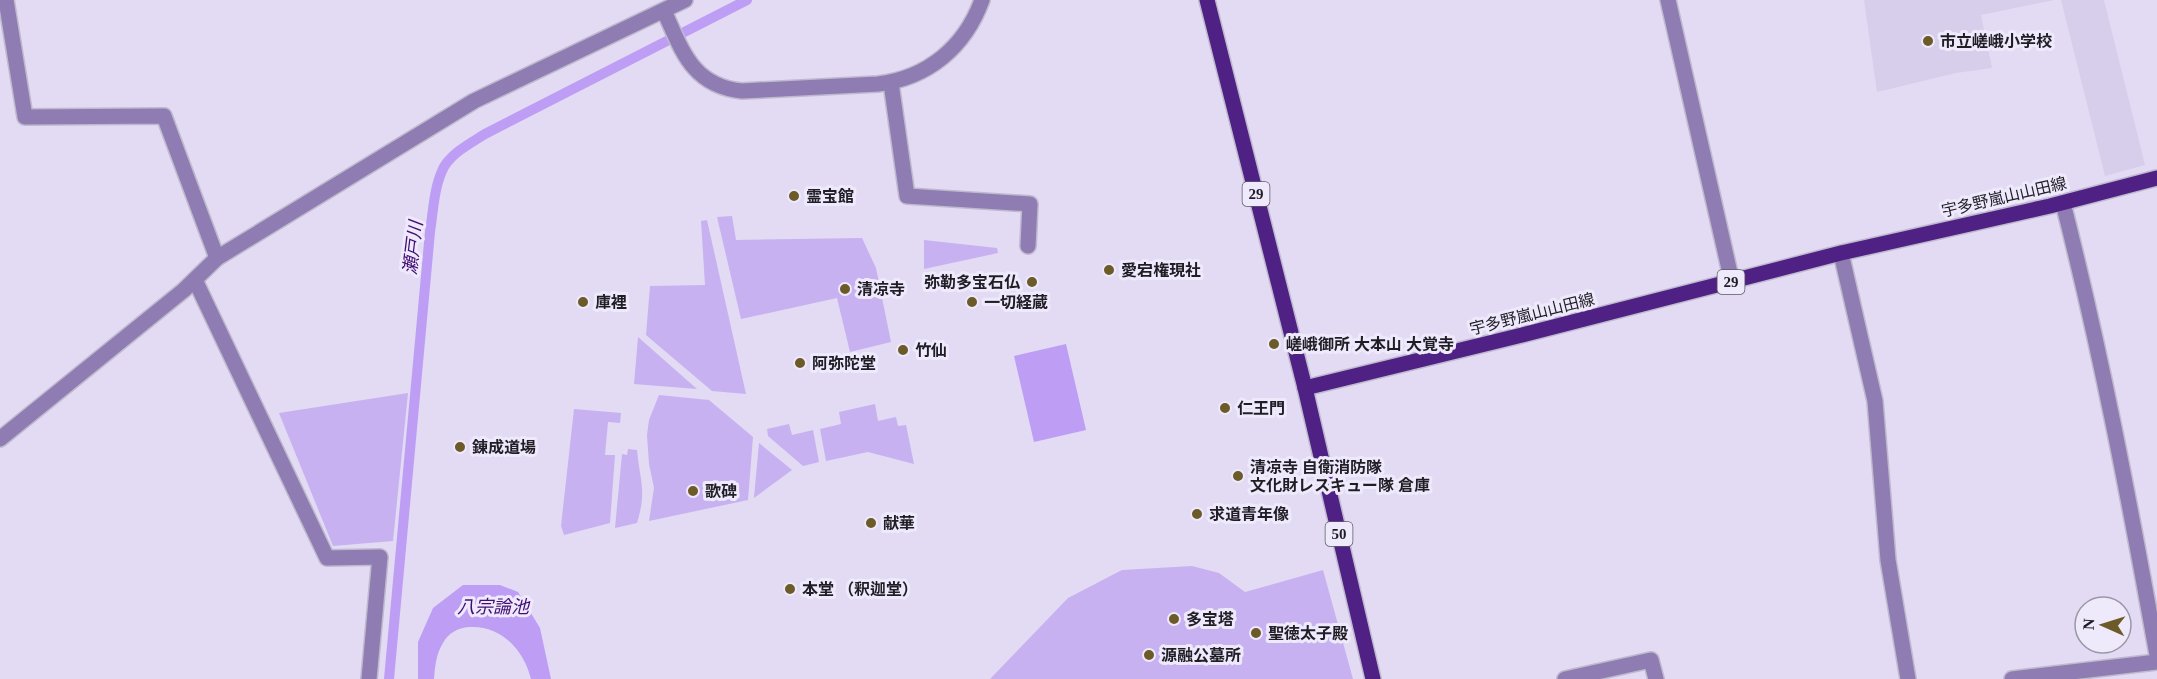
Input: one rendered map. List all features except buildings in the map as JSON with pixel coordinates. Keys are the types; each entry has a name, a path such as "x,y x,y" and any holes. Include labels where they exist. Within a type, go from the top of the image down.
{"main road":[{"name":"29","path":"1207,0 1305,388"},
{"name":"宇多野嵐山山田線","path":"1305,388 1841,253 2063,203 2157,178"},
{"name":"50","path":"1305,388 1373,679"}],"street":[{"path":"6,0 25,117 164,116 217,258"},
{"path":"0,439 195,280 217,258 474,101 684,0"},
{"path":"664,11 685,57 705,79 742,92 891,83 916,75 948,54 968,29 981,0"},
{"path":"1668,0 1732,282"},
{"path":"891,83 907,196 1030,204 1028,246"},
{"path":"2063,203 2127,492 2157,655"},
{"path":"1841,253 1875,401 1888,560 1908,679"},
{"path":"195,280 327,558 380,556 369,679"},
{"path":"1565,679 1651,660 1656,679"},
{"path":"2012,679 2157,662"}],"shaded area":[{"name":"市立嵯峨小学校","path":"1864,0 2054,0 1981,15 1992,68 1956,73 1877,92"},
{"name":"市立嵯峨小学校","path":"2061,0 2104,0 2145,165 2105,176"},
{"path":"732,216 736,240 862,238 876,268 891,342 850,352 837,298 741,319 717,217"},
{"path":"707,220 746,394 712,391 646,335 650,286 705,285 701,221"},
{"path":"924,240 997,248 998,253 924,269"},
{"path":"638,337 697,389 634,384"},
{"path":"408,393 393,541 333,546 279,413"},
{"path":"659,395 709,400 753,437 748,500 649,521 654,488 649,464 647,435 649,420"},
{"path":"875,404 878,421 896,417 898,426 906,425 914,464 868,452 826,461 820,429 841,424 839,412"},
{"path":"574,409 621,413 620,423 608,422 605,455 615,455 610,523 564,535 561,526"},
{"path":"789,424 792,435 813,430 819,462 803,466 768,436 767,429"},
{"path":"759,443 792,470 754,498 754,497"},
{"path":"628,449 637,450 642,502 637,523 615,528 622,454 627,455"},
{"path":"1192,566 1219,573 1245,592 1323,570 1353,679 990,679 1068,598 1122,570"}],"water":[{"path":"1066,344 1086,430 1034,442 1014,356"},
{"name":"八宗論池","path":"463,585 500,585 518,592 540,628 551,679 531,679 523,658 509,641 491,630 469,627 454,632 445,639 437,656 434,679 418,679 418,642 433,608"}],"waterway":[{"name":"瀬戸川","path":"389,679 430,232 435,193 445,165 455,154 485,134 747,0"}],"place":[{"name":"市立嵯峨小学校","path":"1928,41"},
{"name":"霊宝館","path":"794,196"},
{"name":"愛宕権現社","path":"1109,270"},
{"name":"弥勒多宝石仏","path":"1032,282"},
{"name":"清凉寺","path":"845,289"},
{"name":"庫裡","path":"583,302"},
{"name":"一切経蔵","path":"972,302"},
{"name":"嵯峨御所 大本山 大覚寺","path":"1274,344"},
{"name":"竹仙","path":"903,350"},
{"name":"阿弥陀堂","path":"800,363"},
{"name":"仁王門","path":"1225,408"},
{"name":"錬成道場","path":"460,447"},
{"name":"清凉寺 自衛消防隊 文化財レスキュー隊 倉庫","path":"1238,476"},
{"name":"歌碑","path":"693,491"},
{"name":"求道青年像","path":"1197,514"},
{"name":"献華","path":"871,523"},
{"name":"本堂 （釈迦堂）","path":"790,589"},
{"name":"多宝塔","path":"1174,619"},
{"name":"聖徳太子殿","path":"1256,633"},
{"name":"源融公墓所","path":"1149,655"}]}
